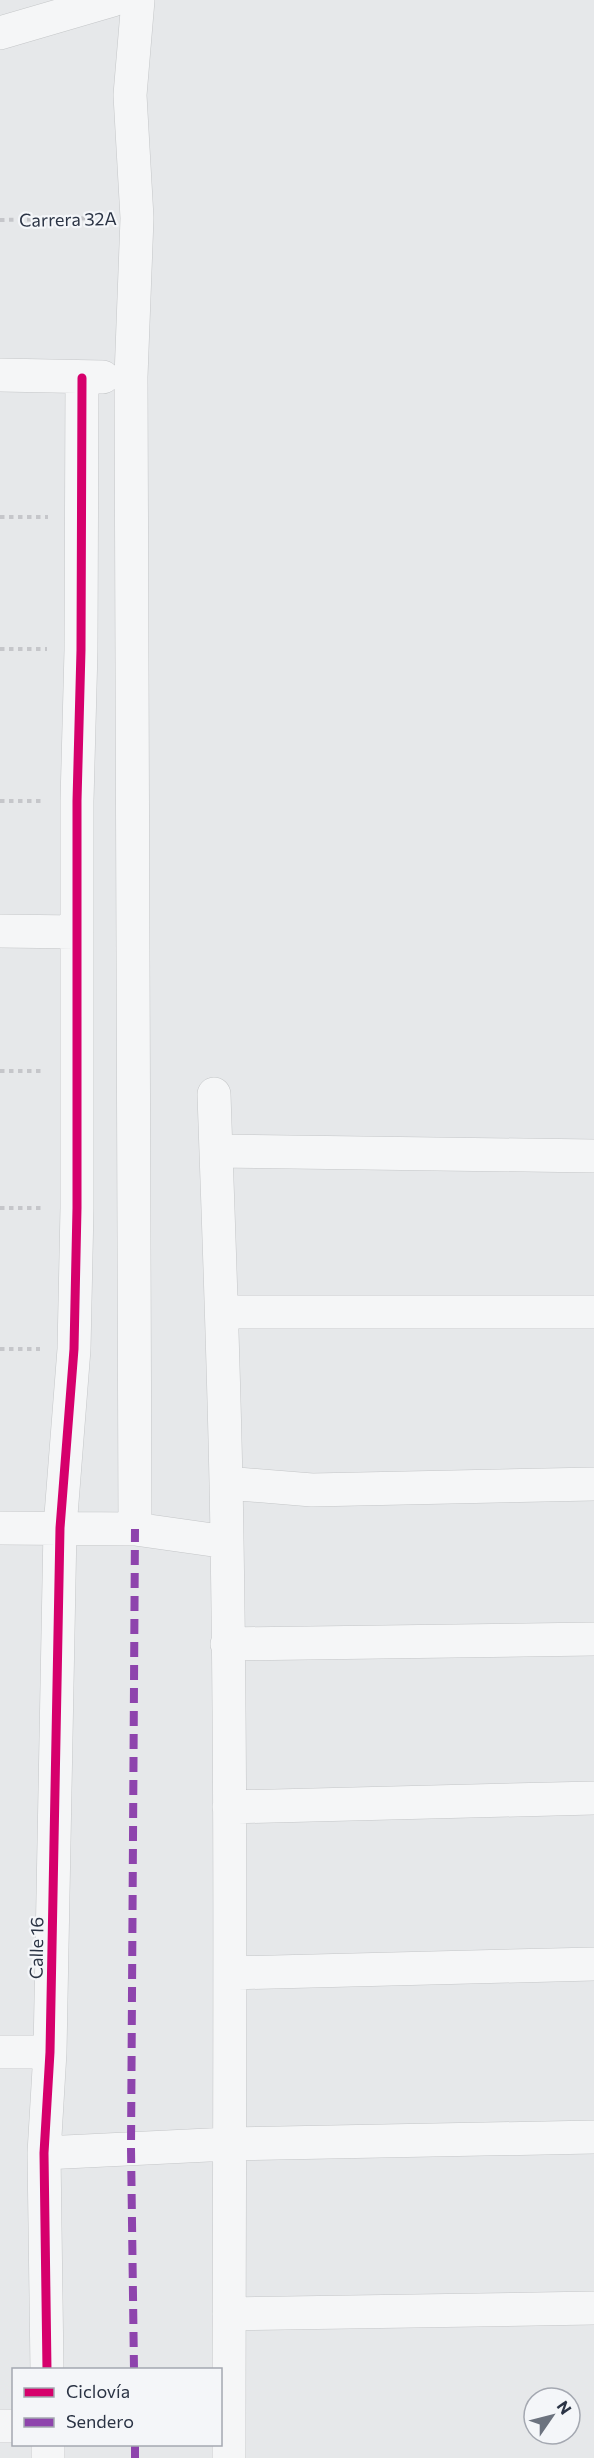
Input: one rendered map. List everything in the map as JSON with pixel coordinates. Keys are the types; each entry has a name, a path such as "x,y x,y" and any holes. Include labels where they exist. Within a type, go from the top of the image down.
{"street":[{"path":"0,33 113,0"},
{"path":"135,1529 131,376 136,218 130,95 138,0"},
{"path":"0,375 82,378 131,376"},
{"name":"Calle 16","path":"47,2368 44,2153 50,2052 60,1528 74,1349 77,1208 77,801 81,650 82,378"},
{"path":"0,931 77,932"},
{"path":"214,1094 227,1542 230,1973 229,2458"},
{"path":"216,1151 594,1156"},
{"path":"222,1312 594,1312"},
{"path":"226,1483 312,1490 594,1484"},
{"path":"0,1528 135,1529 227,1542"},
{"path":"227,1644 594,1639"},
{"path":"229,1807 594,1798"},
{"path":"230,1973 594,1964"},
{"path":"0,2052 50,2052"},
{"path":"44,2153 229,2144 594,2137"},
{"path":"229,2314 594,2308"}],"path":[{"path":"0,517 82,518"},
{"path":"0,649 81,650"},
{"path":"0,801 77,801"},
{"path":"0,1071 77,1071"},
{"path":"0,1208 77,1208"}],"marked path":[{"path":"134,2368 131,2148 135,1529"},
{"path":"135,2446 135,2458"}],"cycle path":[{"path":"47,2368 44,2153 50,2052 60,1528 74,1349 77,1208 77,801 81,650 82,378"}]}
